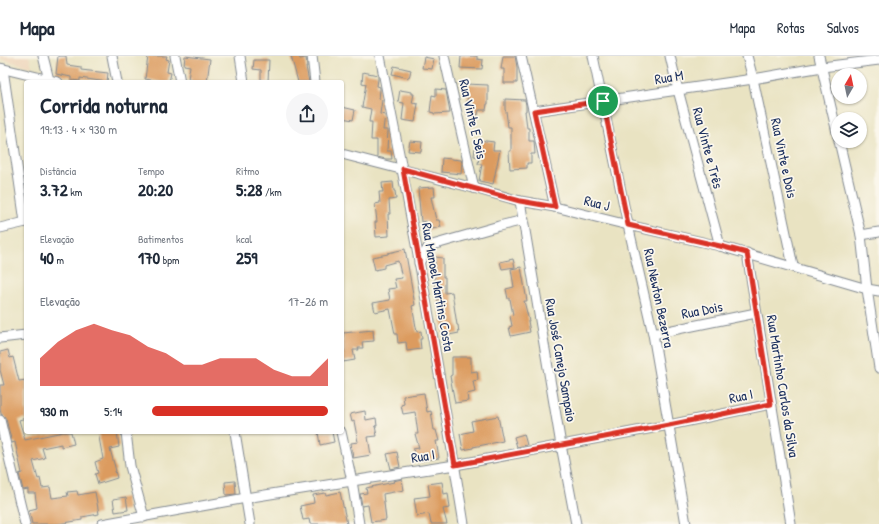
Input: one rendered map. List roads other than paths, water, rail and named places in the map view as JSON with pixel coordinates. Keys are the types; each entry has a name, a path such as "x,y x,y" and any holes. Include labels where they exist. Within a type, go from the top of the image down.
{"street":[{"path":"43,56 54,80"},
{"path":"112,56 117,80"},
{"path":"174,56 180,80"},
{"path":"240,56 244,80"},
{"path":"312,56 316,80"},
{"name":"Rua Manoel Martins Costa","path":"380,56 403,169 464,524"},
{"name":"Rua Vinte E Seis","path":"444,56 474,188"},
{"path":"521,56 555,207"},
{"name":"Rua Newton Bezerra","path":"593,56 628,225 653,334 686,524"},
{"name":"Rua Vinte e Três","path":"670,56 720,246"},
{"name":"Rua Vinte e Dois","path":"747,56 793,266"},
{"path":"819,56 832,112"},
{"name":"Rua M","path":"534,111 879,60"},
{"path":"24,216 1,68 50,80"},
{"path":"841,148 861,235 867,289 879,368"},
{"name":"Rua J","path":"344,154 520,201 555,207 720,246 793,266 867,289 879,291"},
{"name":"Rua José Canejo Sampaio","path":"520,201 561,445 576,524"},
{"path":"419,263 429,246 524,220"},
{"path":"0,228 24,222"},
{"path":"861,235 879,232"},
{"name":"Rua Martinho Carlos da Silva","path":"747,253 791,524"},
{"name":"Rua Dois","path":"653,334 756,313"},
{"path":"0,338 24,335"},
{"name":"Rua I","path":"102,524 246,498 455,465 669,425 771,404"},
{"path":"0,420 25,524"},
{"path":"126,434 130,466 144,517"},
{"path":"235,434 250,524"},
{"path":"341,434 352,481 359,524"}]}
